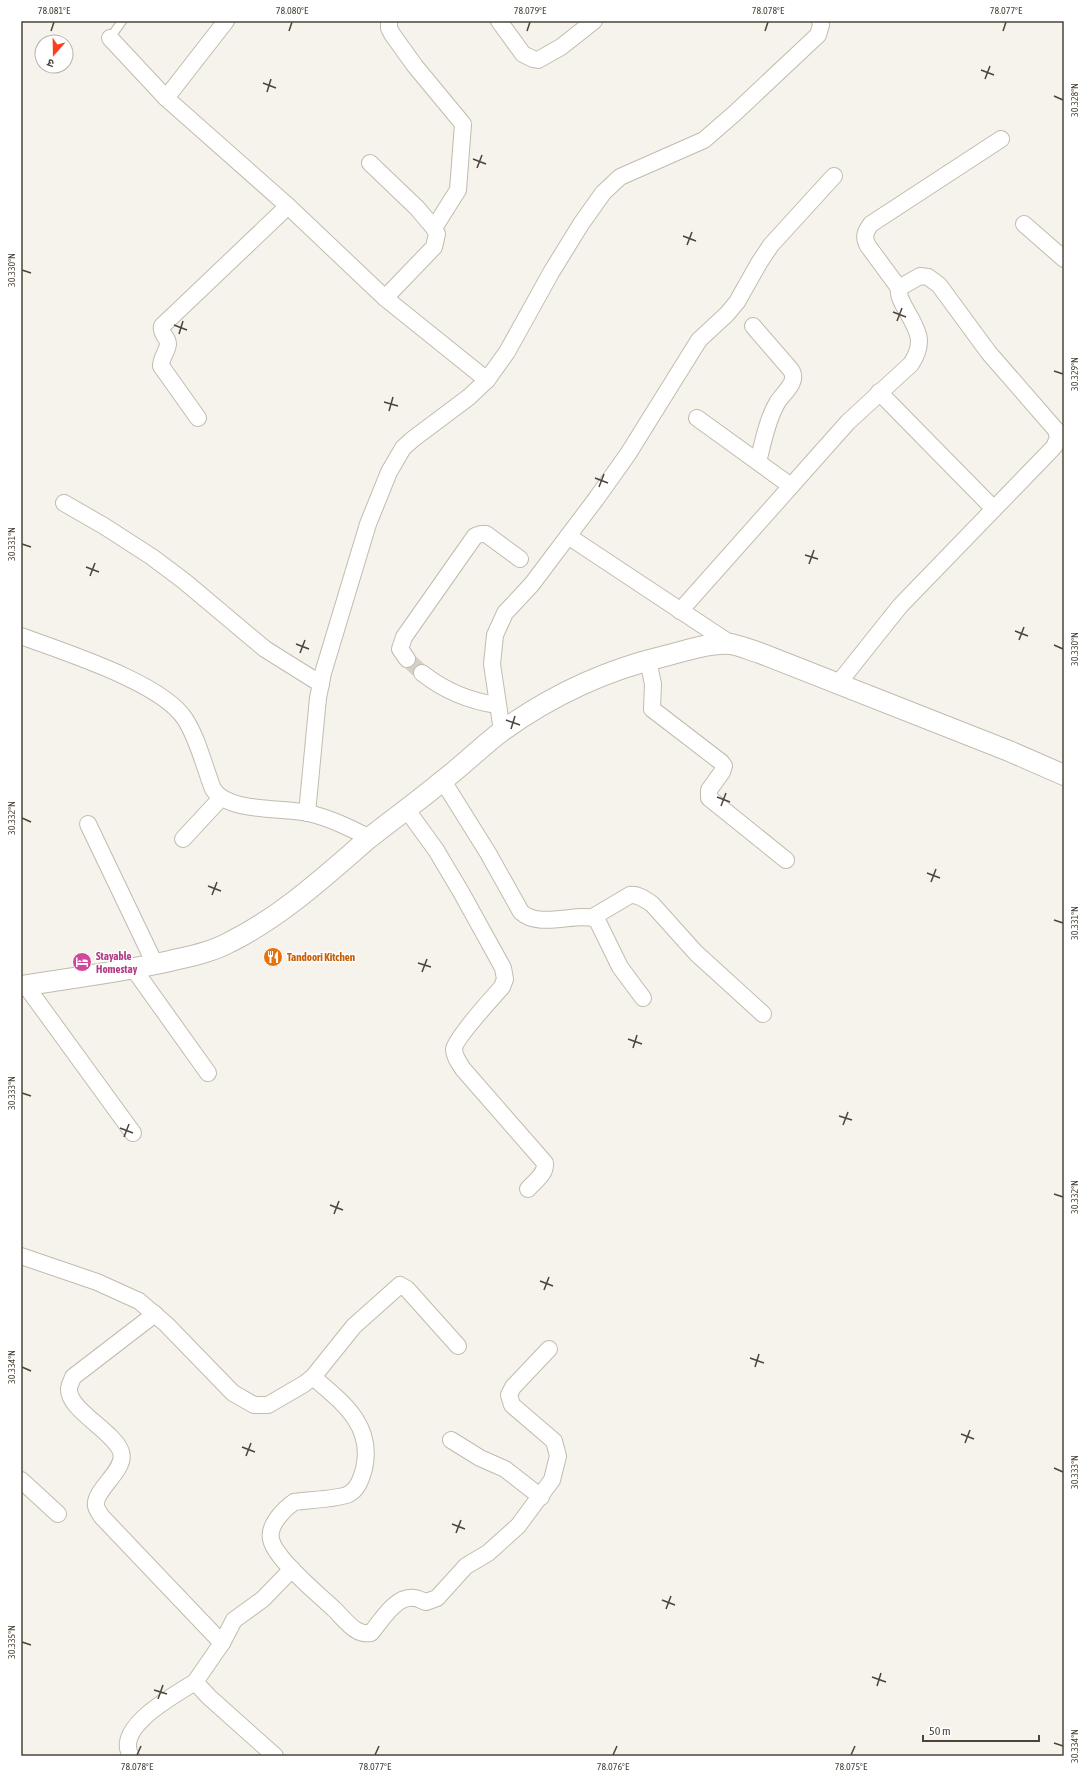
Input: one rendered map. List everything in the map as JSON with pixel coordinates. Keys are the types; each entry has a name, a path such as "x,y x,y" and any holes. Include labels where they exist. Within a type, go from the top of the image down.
{"street":[{"path":"166,98 226,21"},
{"path":"389,21 389,28 392,34 415,66 463,124 458,190 434,228"},
{"path":"499,21 523,54 538,60 561,47 594,21"},
{"path":"307,813 318,698 321,684 368,524 392,465 403,448 469,397 487,380 507,352 552,271 581,224 603,193 620,177 704,140 818,35 821,25 820,21"},
{"path":"110,38 166,98 288,206 385,298 487,380"},
{"path":"680,611 848,422 911,364 920,348 916,327 900,298 899,288 868,246 865,240 866,231 871,224 1001,139"},
{"path":"370,163 417,208 434,228 437,234 434,247 385,298"},
{"path":"502,731 492,664 495,635 505,613 532,584 628,454 699,340 727,314 737,302 771,245 834,176"},
{"path":"198,418 161,366 168,345 167,339 162,333 162,326 288,206"},
{"path":"1024,224 1064,259"},
{"path":"837,685 900,606 993,508 1054,447 1058,438 1058,434 988,353 934,280 928,277 920,276 899,288"},
{"path":"753,326 791,370 795,377 773,411 758,462"},
{"path":"879,392 993,508"},
{"path":"697,418 791,486"},
{"path":"64,503 104,526 152,557 184,581 265,649 321,684"},
{"path":"407,659 400,649 400,645 404,637 475,536 486,534 520,559"},
{"path":"568,536 731,644 760,653 837,685 1009,751 1064,775"},
{"path":"21,636 98,665 158,693 167,700 184,717 191,730 213,789 220,798 233,803 307,813 345,825 370,838"},
{"path":"133,1133 23,986 155,964 207,952 229,943 248,932 328,874 502,731 580,684 601,675 648,660 715,644 731,644"},
{"path":"648,660 653,684 652,709 721,762 724,766 722,772 709,790 709,798 786,860"},
{"path":"422,672 434,683 466,699 497,705"},
{"path":"443,781 488,853 518,907 525,915 537,919 556,920 593,918 630,895 645,899 652,904 696,952 764,1014"},
{"path":"183,839 220,798"},
{"path":"407,810 440,856 503,968 505,979 502,987 462,1035 454,1047 454,1052 463,1069 545,1163 546,1168 543,1173 528,1189"},
{"path":"88,824 155,964"},
{"path":"593,918 600,925 620,967 643,998"},
{"path":"133,968 208,1073"},
{"path":"21,1256 97,1282 139,1301 154,1314 233,1393 254,1405 268,1404 304,1384 313,1377 354,1326 400,1285 406,1289 458,1346"},
{"path":"154,1314 73,1377 69,1390 74,1402 113,1441 121,1452 121,1461 114,1474 96,1499 96,1507 102,1517 222,1643"},
{"path":"313,1377 334,1394 357,1420 364,1433 366,1460 356,1489 347,1495 294,1502 275,1522 271,1530 271,1538 273,1546 292,1569 356,1630 366,1634 370,1633 393,1606 405,1598 414,1598 426,1602 437,1598 466,1566 488,1553 518,1526 541,1497 552,1480 558,1456 554,1440 512,1405 509,1395 513,1387 549,1349"},
{"path":"451,1440 480,1458 505,1468 541,1497"},
{"path":"21,1480 58,1514"},
{"path":"131,1756 128,1743 140,1721 153,1709 195,1682 222,1643 234,1620 263,1599 292,1569"},
{"path":"195,1682 209,1697 275,1756"}],"lane":[{"path":"110,38 122,21"}],"tunnel":[{"path":"407,659 422,673"}],"place":[{"name":"Tandoori Kitchen","path":"273,957"},
{"name":"Stayable Homestay","path":"82,962"}]}
